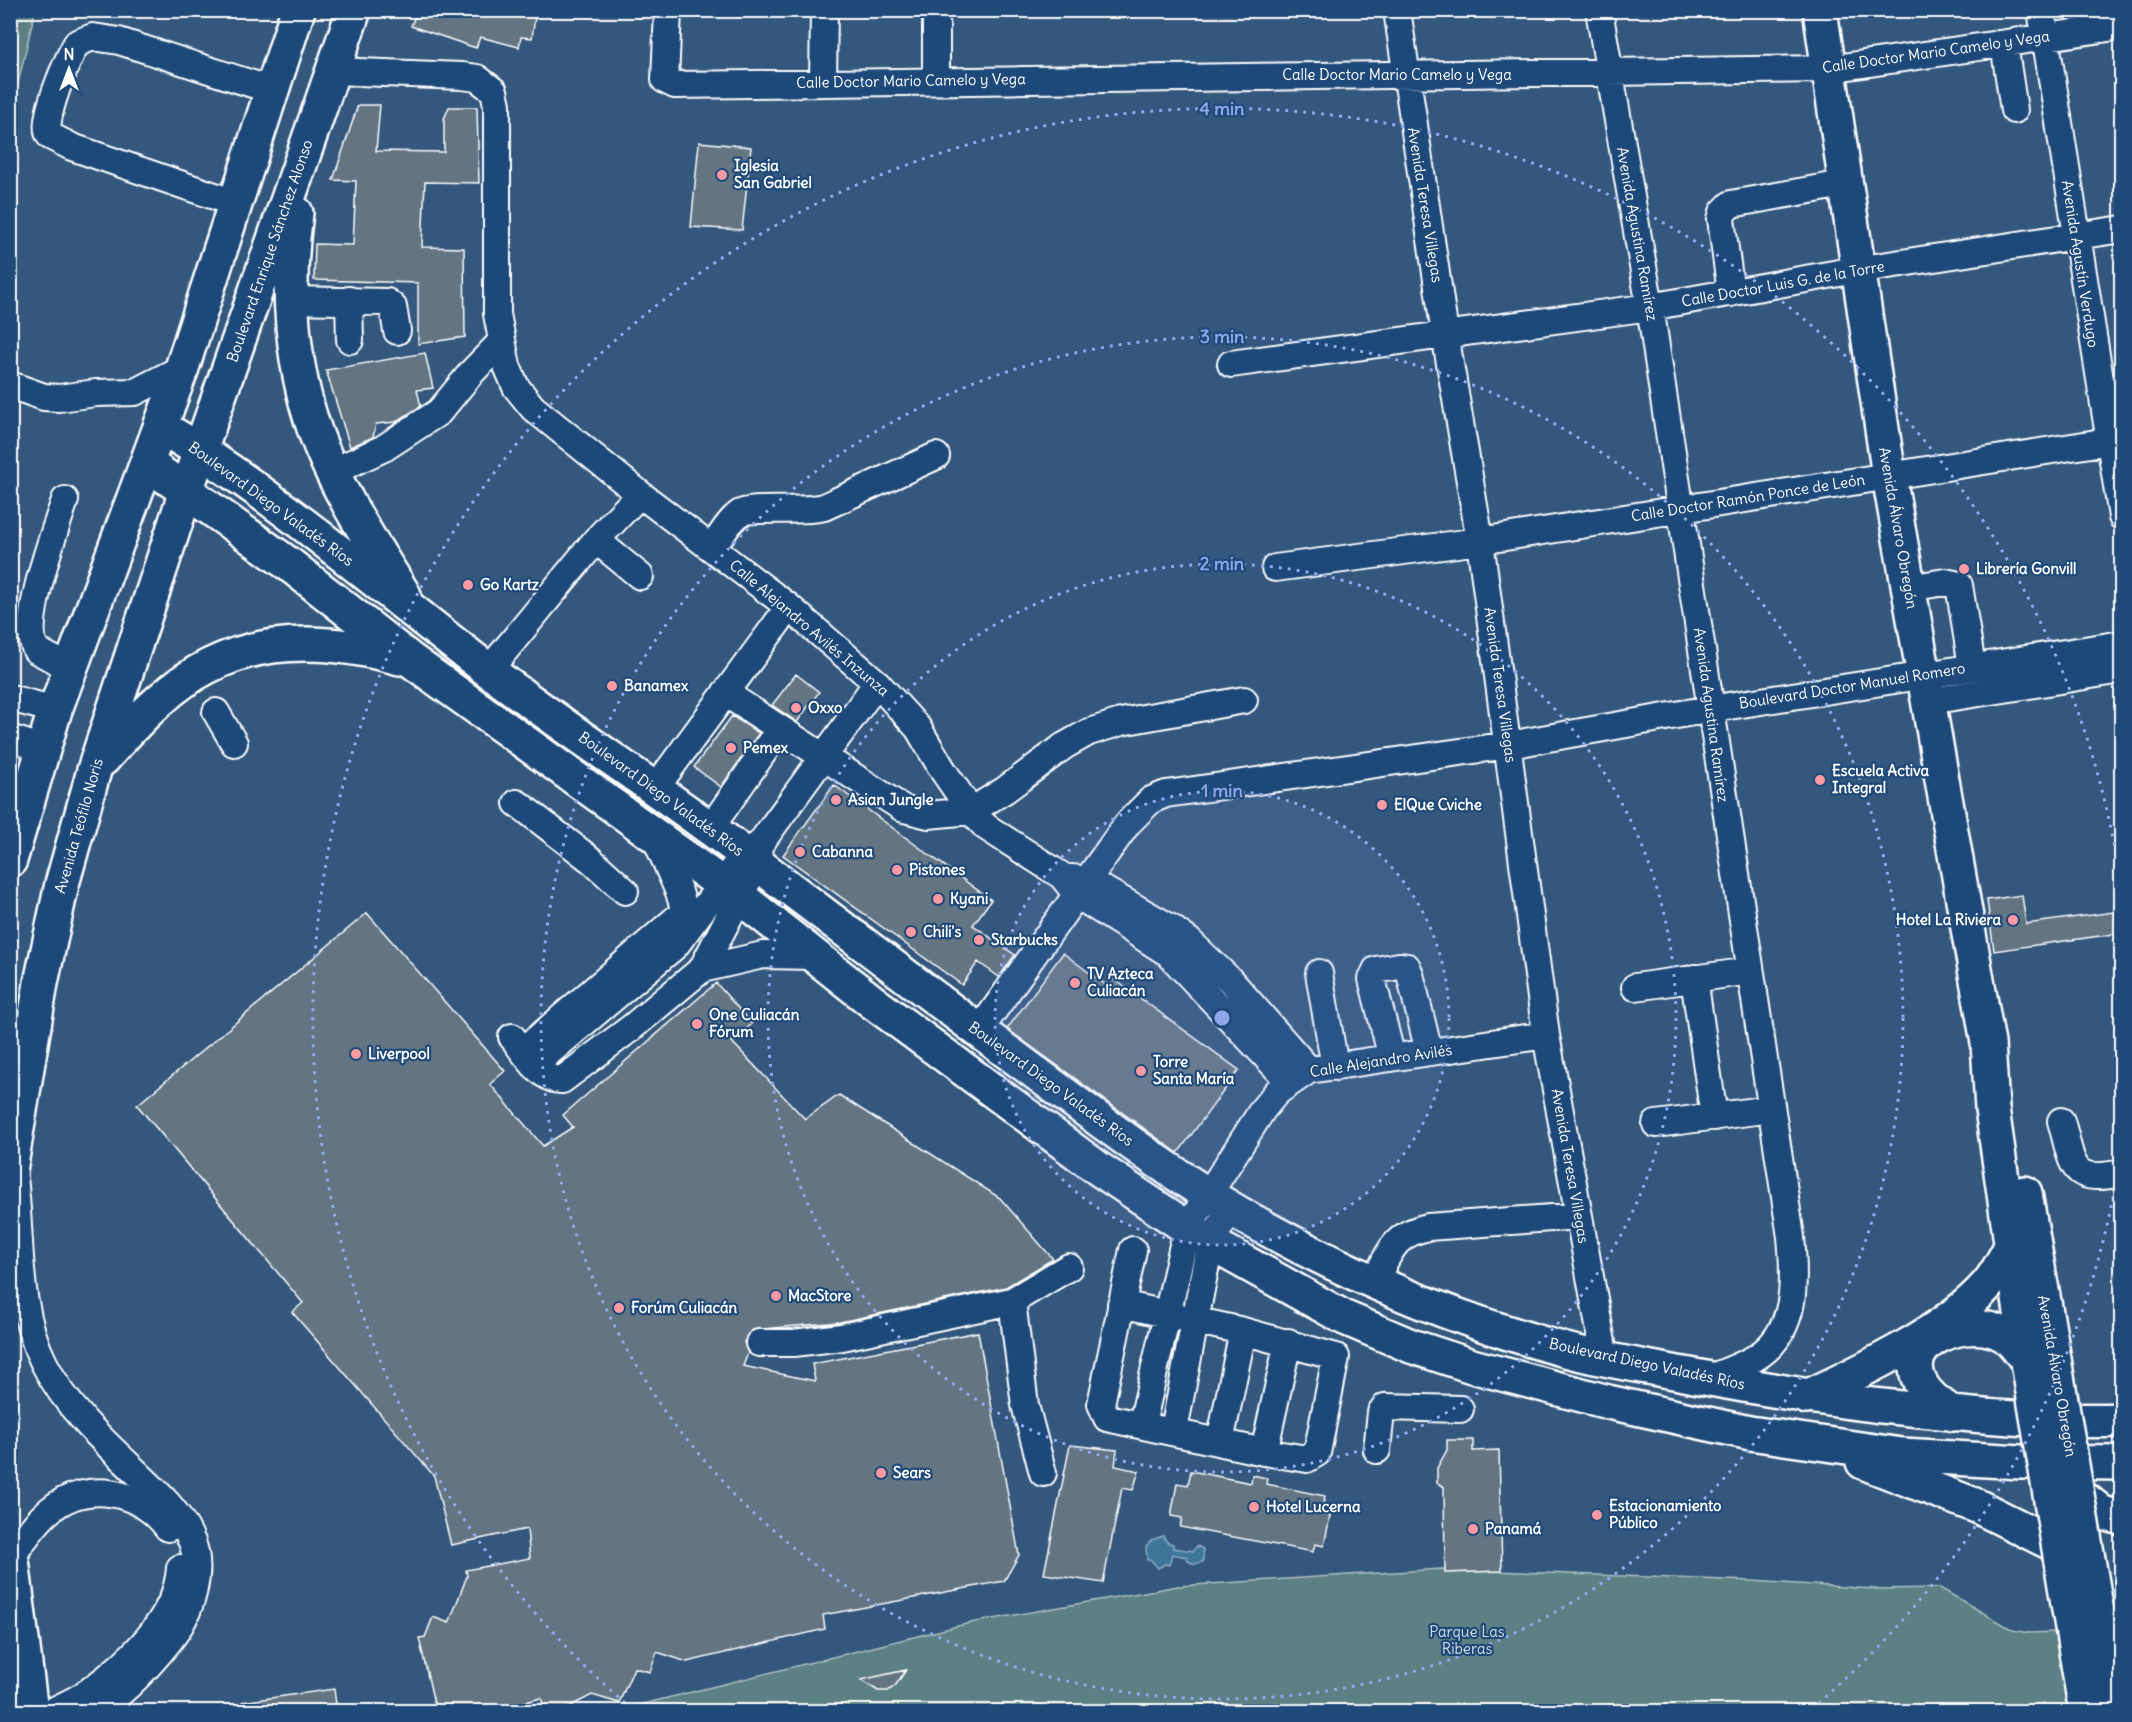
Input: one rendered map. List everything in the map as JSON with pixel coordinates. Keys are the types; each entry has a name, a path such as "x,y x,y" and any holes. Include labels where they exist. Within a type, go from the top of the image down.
{"main road":[{"path":"10,860 55,710 182,368 298,10"},
{"name":"Boulevard Enrique Sánchez Alonso","path":"186,491 354,10"},
{"name":"Avenida Álvaro Obregón","path":"1820,10 1856,270 1888,476 1988,1043 1992,1109 2011,1246 2076,1492 2114,1712"},
{"path":"304,157 291,261 292,300 300,369 308,408 332,472 414,612"},
{"name":"Boulevard Diego Valadés Ríos","path":"161,427 201,450 488,670 709,830 754,853 861,944 1117,1134 1220,1202 1286,1239 1375,1281 1492,1326 1560,1348 1605,1359 1806,1397 1953,1414 2046,1421 2121,1420"},
{"path":"148,464 290,564 412,661 731,890 964,1070 1099,1169 1199,1236 1345,1318 1430,1353 1550,1387 1682,1418 1822,1445 1966,1459 2121,1463"},
{"name":"Avenida Teófilo Noris","path":"11,1167 41,983 62,884 95,767 186,491"},
{"path":"95,767 161,699 189,677 221,661 259,647 302,642 335,643 412,661"},
{"name":"Avenida Álvaro Obregón","path":"1988,1043 2007,1107 2041,1361 2059,1547 2086,1712"},
{"path":"1806,1397 1898,1350 1970,1303 1996,1274 2011,1246"},
{"path":"1953,1414 1931,1398 1918,1380 1917,1371 1921,1354 1941,1334 1968,1326 1986,1327 2005,1335 2041,1361"},
{"path":"1822,1445 1977,1506 2059,1547"},
{"path":"2076,1492 2102,1513 2121,1518"},
{"path":"11,1550 31,1712"}],"street":[{"name":"Calle Doctor Mario Camelo y Vega","path":"668,10 665,76 670,85 1829,69 2121,26"},
{"path":"823,82 824,10"},
{"path":"936,10 936,80"},
{"name":"Avenida Teresa Villegas","path":"1397,10 1404,75 1480,541 1546,1035 1605,1359"},
{"name":"Avenida Agustina Ramírez","path":"1599,10 1650,307 1791,1237 1795,1281 1784,1323 1767,1348 1749,1361 1708,1378"},
{"name":"Avenida Agustín Verdugo","path":"2041,10 2075,236 2115,440 2121,517"},
{"path":"235,203 72,147 50,136 47,126 59,79 77,43 93,37 119,41 272,90"},
{"path":"2004,44 2014,110"},
{"name":"Calle Alejandro Avilés Inzunza","path":"333,71 462,76 477,78 494,92 496,105 495,281 501,342 507,366 516,387 533,408 640,494 789,607 878,683 918,728 970,811 1002,840 1075,884 1168,953 1299,1076"},
{"path":"1731,293 1721,219 1723,212 1731,204 1844,184"},
{"name":"Calle Doctor Luis G. de la Torre","path":"1232,364 1650,307 1856,270 2121,229"},
{"path":"292,300 376,300 391,303 397,331"},
{"path":"349,300 350,340"},
{"path":"332,472 384,448 439,412 471,373 501,342"},
{"path":"10,385 44,397 59,398 96,393 135,392 182,368"},
{"name":"Calle Doctor Ramón Ponce de León","path":"1275,568 1480,541 2115,440"},
{"path":"712,548 741,512 752,509 811,511 936,456"},
{"path":"488,670 596,540 640,494"},
{"path":"65,500 36,596 30,630 36,650 72,669"},
{"path":"596,540 640,576"},
{"path":"1908,588 1945,582 1959,585 1971,667"},
{"path":"654,790 789,607"},
{"name":"Boulevard Doctor Manuel Romero","path":"1926,688 1971,667 2121,644"},
{"name":"Boulevard Doctor Manuel Romero","path":"979,1031 1075,884 1140,809 1166,794 1509,745 1710,709 2121,670"},
{"path":"702,969 731,890 754,853 878,683"},
{"path":"725,693 779,730 915,813 928,815 970,811 1005,790 1064,746 1089,732 1122,722 1244,700"},
{"path":"10,698 55,710"},
{"path":"216,712 234,743"},
{"path":"709,830 779,730"},
{"path":"10,738 44,749"},
{"path":"517,803 591,860 626,891"},
{"path":"655,837 687,921"},
{"path":"731,890 687,921 675,946 613,985 523,1051 552,1079 562,1080 702,969 750,956 816,956"},
{"path":"1392,1058 1372,979 1376,970 1399,966 1407,968 1410,974 1429,1052"},
{"path":"1635,987 1750,971"},
{"path":"1319,973 1335,1066"},
{"path":"1694,978 1714,1116"},
{"name":"Calle Alejandro Avilés","path":"1199,1236 1220,1202 1263,1109 1299,1076 1335,1066 1546,1035"},
{"path":"1656,1124 1771,1109"},
{"path":"2061,1121 2076,1168 2084,1176 2095,1178 2121,1173"},
{"path":"11,1167 16,1189 26,1305 42,1361 54,1384 71,1405 170,1504 190,1535 195,1554 197,1576 150,1664 93,1712"},
{"path":"1375,1281 1391,1249 1399,1238 1411,1230 1579,1216"},
{"path":"1142,1424 1167,1313 1199,1236"},
{"path":"1174,1430 1194,1319 1199,1236"},
{"path":"1133,1250 1101,1404 1107,1418 1307,1459 1317,1453 1345,1318"},
{"path":"759,1343 794,1343 842,1337 1012,1300 1069,1267"},
{"path":"1012,1300 1025,1405 1042,1473"},
{"path":"1122,1304 1194,1319 1336,1356"},
{"path":"1220,1442 1243,1331"},
{"path":"1264,1452 1288,1342"},
{"path":"1377,1450 1381,1413 1385,1407 1460,1409"},
{"path":"11,1550 50,1510 66,1499 101,1492 133,1498 150,1508 173,1534 177,1551 179,1585 170,1625 143,1644 87,1693 51,1712"}],"green space":[{"path":"10,11 35,11 11,113"},
{"name":"Parque Las Riberas","path":"1441,1569 1752,1581 1874,1589 1940,1588 2013,1630 2028,1633 2086,1631 2110,1624 2121,1617 2121,1711 1913,1709 1868,1712 611,1712 970,1623 1178,1586"}],"water":[{"path":"1163,1536 1167,1542 1173,1544 1173,1548 1193,1551 1197,1546 1203,1549 1203,1562 1194,1564 1188,1561 1187,1557 1172,1554 1169,1565 1165,1564 1158,1568 1151,1560 1147,1560 1146,1546 1152,1540"},
{"path":"2047,1705 2115,1711 1868,1712"}],"building":[{"path":"417,10 536,10 532,38 521,37 519,47 480,37 476,48 411,26"},
{"path":"358,105 380,105 376,151 444,152 444,119 449,107 477,107 479,183 425,182 422,247 464,248 465,337 418,344 418,283 314,280 315,244 353,245 356,181 333,180"},
{"path":"699,142 751,147 742,230 691,227"},
{"path":"425,353 433,388 417,390 421,406 396,422 376,424 373,437 350,447 326,370"},
{"path":"796,674 819,692 797,722 772,705"},
{"name":"Pemex","path":"732,716 759,733 721,787 694,767"},
{"path":"834,785 991,900 973,925 1015,955 999,977 978,962 962,985 783,855"},
{"path":"2022,895 2026,924 2121,911 2121,933 1994,951 1987,900"},
{"name":"Forúm Culiacán","path":"367,913 505,1071 490,1084 543,1146 573,1127 563,1115 716,983 752,1024 732,1042 805,1119 839,1095 1000,1198 1053,1259 1006,1287 840,1322 752,1330 744,1342 748,1353 743,1366 815,1381 812,1364 978,1332 1019,1555 1004,1581 823,1615 825,1629 687,1662 657,1652 650,1672 634,1668 619,1703 592,1695 565,1709 549,1712 546,1712 541,1698 486,1712 436,1712 419,1638 425,1637 433,1617 449,1623 467,1576 466,1570 530,1558 527,1529 451,1545 434,1476 292,1312 303,1303 137,1105"},
{"name":"Torre Santa María","path":"1063,953 1106,985 1111,977 1239,1070 1178,1153 1007,1029"},
{"name":"Panamá","path":"1447,1440 1473,1440 1473,1451 1499,1450 1502,1571 1445,1573 1444,1487 1437,1483 1437,1468 1447,1450"},
{"path":"1070,1445 1117,1450 1115,1466 1139,1471 1133,1490 1122,1488 1103,1583 1044,1574"},
{"path":"1191,1471 1251,1483 1252,1475 1267,1478 1266,1484 1325,1496 1321,1514 1330,1516 1324,1546 1315,1544 1313,1552 1180,1527 1182,1518 1171,1516 1177,1483 1188,1485"},
{"path":"906,1670 895,1686 888,1691 878,1691 861,1680"},
{"path":"334,1689 337,1712 243,1712 242,1702"}],"place":[{"name":"Iglesia San Gabriel","path":"722,175"},
{"name":"Librería Gonvill","path":"1964,569"},
{"name":"Go Kartz","path":"468,585"},
{"name":"Banamex","path":"612,686"},
{"name":"Oxxo","path":"796,708"},
{"name":"Pemex","path":"731,748"},
{"name":"Escuela Activa Integral","path":"1820,780"},
{"name":"Asian Jungle","path":"836,800"},
{"name":"ElQue Cviche","path":"1382,805"},
{"name":"Cabanna","path":"800,852"},
{"name":"Pistones","path":"897,870"},
{"name":"Kyani","path":"938,899"},
{"name":"Hotel La Riviera","path":"2013,920"},
{"name":"Chili's","path":"911,932"},
{"name":"Starbucks","path":"979,940"},
{"name":"TV Azteca Culiacán","path":"1075,983"},
{"name":"One Culiacán Fórum","path":"697,1024"},
{"name":"Liverpool","path":"356,1054"},
{"name":"Torre Santa María","path":"1141,1071"},
{"name":"MacStore","path":"776,1296"},
{"name":"Forúm Culiacán","path":"619,1308"},
{"name":"Sears","path":"881,1473"},
{"name":"Hotel Lucerna","path":"1254,1507"},
{"name":"Estacionamiento Público","path":"1597,1515"},
{"name":"Panamá","path":"1473,1529"}]}
